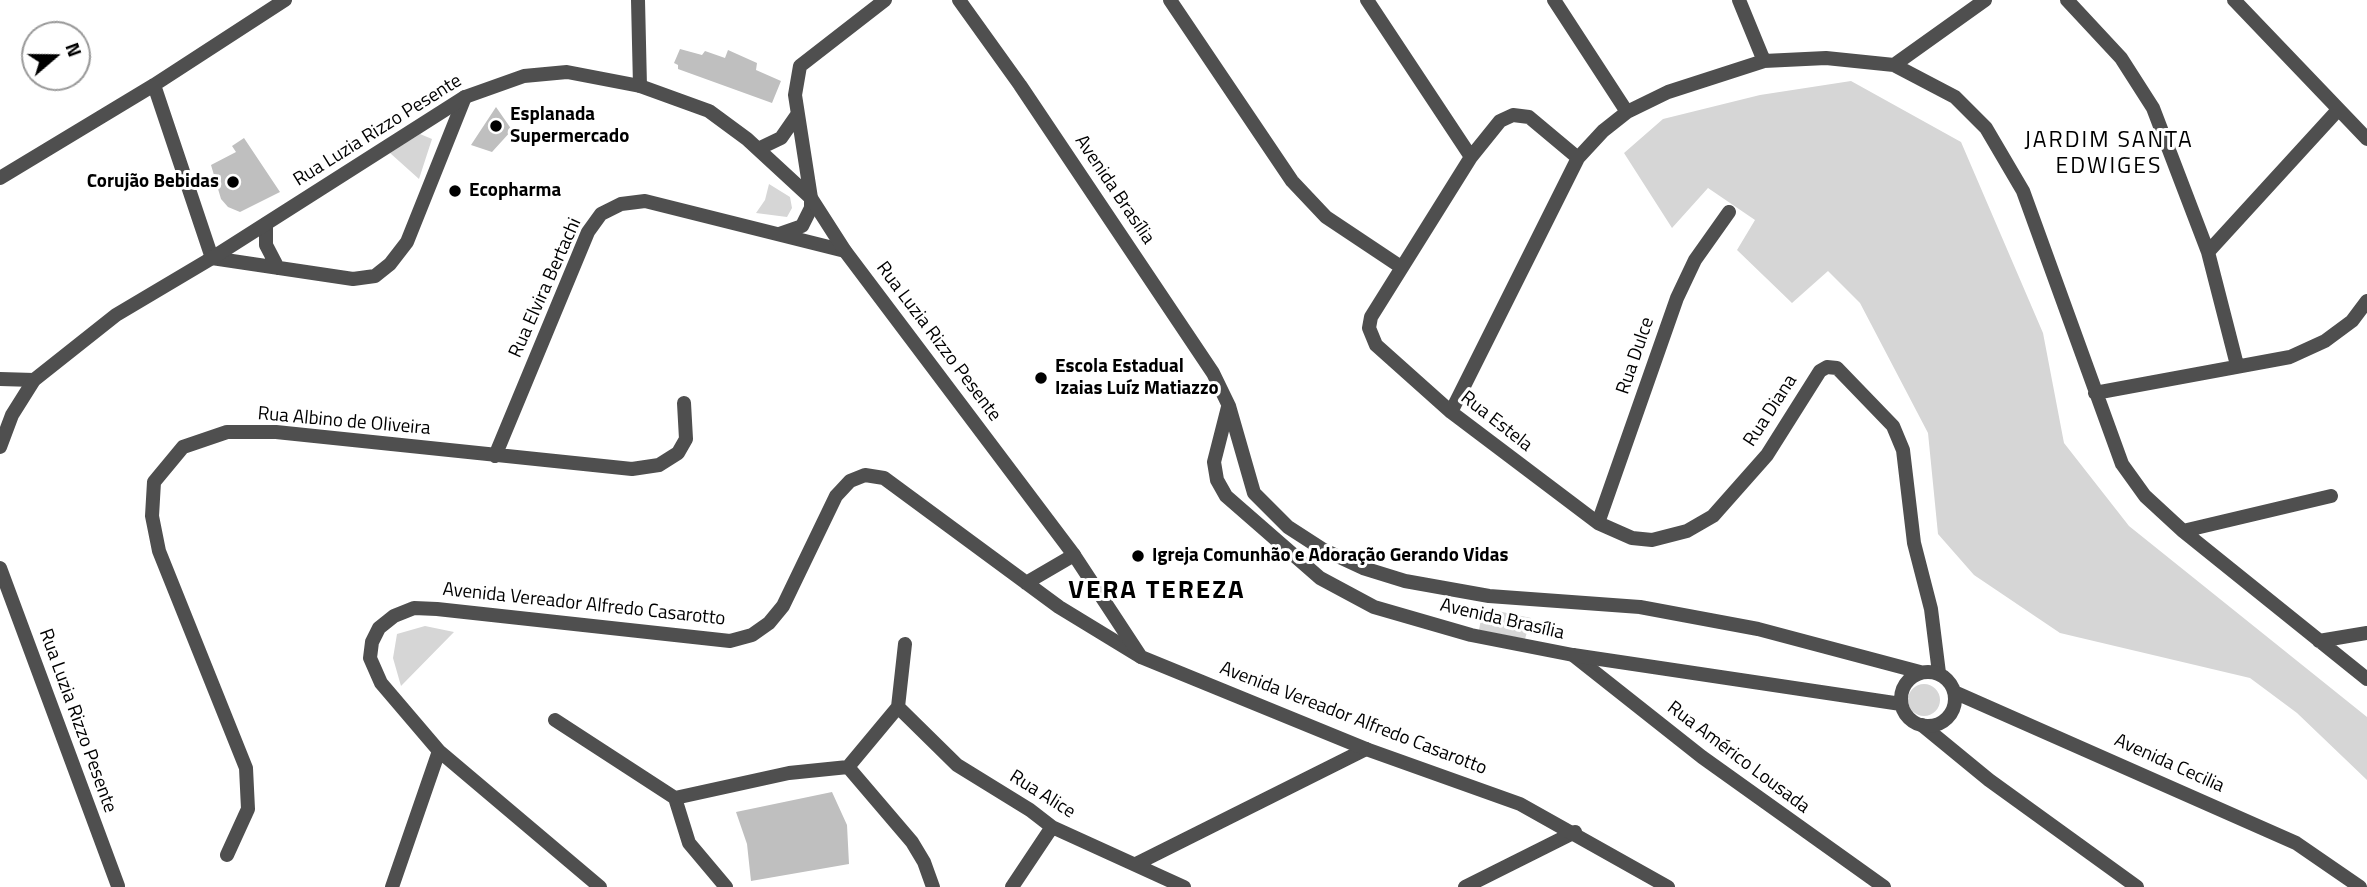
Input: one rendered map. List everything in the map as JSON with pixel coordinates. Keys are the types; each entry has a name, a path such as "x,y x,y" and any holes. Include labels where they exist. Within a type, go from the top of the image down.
{"street":[{"path":"0,178 154,85 285,0"},
{"path":"638,0 640,86"},
{"path":"778,234 802,226 811,208 797,115 796,79 800,66 885,0"},
{"name":"Avenida Brasília","path":"959,0 1020,85 1213,373 1229,406 1254,493 1289,527 1322,549 1363,568 1405,581 1489,596 1640,607 1758,629 1920,672"},
{"path":"1170,0 1292,181 1326,217 1401,267 1471,157 1500,121 1513,115 1529,117 1578,158"},
{"path":"1367,0 1471,157"},
{"path":"1554,0 1627,112"},
{"path":"1739,0 1764,61"},
{"path":"1894,65 1985,0"},
{"path":"2067,0 2121,58 2153,108 2208,252 2237,365"},
{"path":"2234,0 2337,111 2367,139"},
{"path":"1451,412 1578,158 1603,131 1627,112 1668,92 1764,61 1826,58 1894,65 1955,97 1986,128 2023,191 2122,464 2145,496 2183,531 2367,679"},
{"name":"Rua Luzia Rizzo Pesente","path":"0,447 12,415 34,380 116,315 212,258 465,97 524,76 567,72 640,86 709,111 758,149 811,198 845,251 1074,555 1141,657"},
{"path":"154,85 212,258 353,279 375,276 390,264 407,242 465,97"},
{"path":"2208,252 2337,111"},
{"path":"758,149 781,138 797,115"},
{"name":"Rua Elvira Bertachi","path":"495,456 588,232 601,214 621,204 646,201 845,251"},
{"name":"Rua Dulce","path":"1598,523 1677,298 1695,260 1729,212"},
{"path":"266,224 266,245 278,268"},
{"name":"Rua Estela","path":"1401,267 1371,317 1369,328 1376,345 1451,412 1598,523"},
{"path":"2095,393 2290,357 2325,341 2352,321 2367,301"},
{"name":"Rua Diana","path":"1598,523 1632,538 1652,540 1687,531 1713,516 1766,455 1820,371 1838,368 1893,426 1903,450 1914,543 1931,609 1938,673"},
{"path":"0,379 34,380"},
{"name":"Rua Albino de Oliveira","path":"227,855 248,809 246,768 159,551 152,516 154,482 183,447 227,432 276,432 632,469 659,465 678,453 686,439 684,403"},
{"name":"Avenida Brasília","path":"1229,406 1214,463 1217,480 1226,496 1241,512 1320,578 1374,607 1471,635 1573,655 1901,704"},
{"name":"Avenida Vereador Alfredo Casarotto","path":"600,887 439,751 381,683 370,658 372,642 379,628 394,616 414,608 730,641 752,635 769,623 783,606 836,496 850,481 866,475 884,478 1059,607 1141,657 1366,749 1520,804 1575,832 1668,887"},
{"path":"1241,512 1254,493"},
{"path":"2183,531 2331,496"},
{"path":"1026,583 1074,555"},
{"name":"Rua Luzia Rizzo Pesente","path":"0,568 118,886"},
{"path":"2319,641 2367,633"},
{"path":"675,798 789,773 848,767 898,707 905,644"},
{"name":"Rua Américo Lousada","path":"1573,655 1713,765 1884,887"},
{"path":"1922,725 1931,726 1948,718 1953,710 1954,692 1946,678 1938,673 1920,672 1903,688 1901,704 1913,721 1922,725 1989,780 2137,887"},
{"name":"Avenida Cecilia","path":"1954,692 2284,837 2360,887"},
{"name":"Rua Alice","path":"898,707 957,765 1052,827 1184,887"},
{"path":"555,720 675,798 689,843 726,887"},
{"path":"1136,864 1366,749"},
{"path":"393,887 439,751"},
{"path":"848,767 912,842 924,862 933,887"},
{"path":"1012,887 1052,827"},
{"path":"1465,887 1575,832"}],"shaded area":[{"path":"1851,81 1961,142 2043,333 2064,443 2129,526 2367,717 2367,780 2297,713 2250,678 2060,633 1974,575 1938,534 1928,433 1860,303 1828,271 1792,303 1737,250 1755,220 1708,188 1672,228 1624,153 1663,119 1760,95"},
{"path":"420,134 432,139 419,179 390,153"},
{"path":"769,184 790,197 792,208 787,217 756,213 765,200"},
{"path":"1483,608 1531,618 1525,639 1479,630"},
{"path":"425,626 454,632 401,686 393,658 397,634"},
{"path":"1924,684 1935,689 1940,700 1935,711 1924,716 1913,711 1908,700 1913,689"}],"building":[{"path":"680,49 702,55 705,51 725,58 728,50 757,63 756,70 781,81 772,103 678,69 678,65 674,63"},
{"name":"Esplanada Supermercado","path":"496,107 512,130 492,152 471,145"},
{"path":"244,138 280,192 240,212 228,207 221,199 211,165 236,152 232,146"},
{"path":"832,792 847,825 849,864 751,881 747,844 736,812"}],"place":[{"name":"Esplanada Supermercado","path":"496,126"},
{"name":"Corujão Bebidas","path":"233,182"},
{"name":"Ecopharma","path":"455,191"},
{"name":"Escola Estadual Izaias Luíz Matiazzo","path":"1041,378"},
{"name":"Igreja Comunhão e Adoração Gerando Vidas","path":"1138,556"}],"district":[{"name":"JARDIM SANTA EDWIGES","path":"2109,154"},
{"name":"VERA TEREZA","path":"1157,592"}]}
